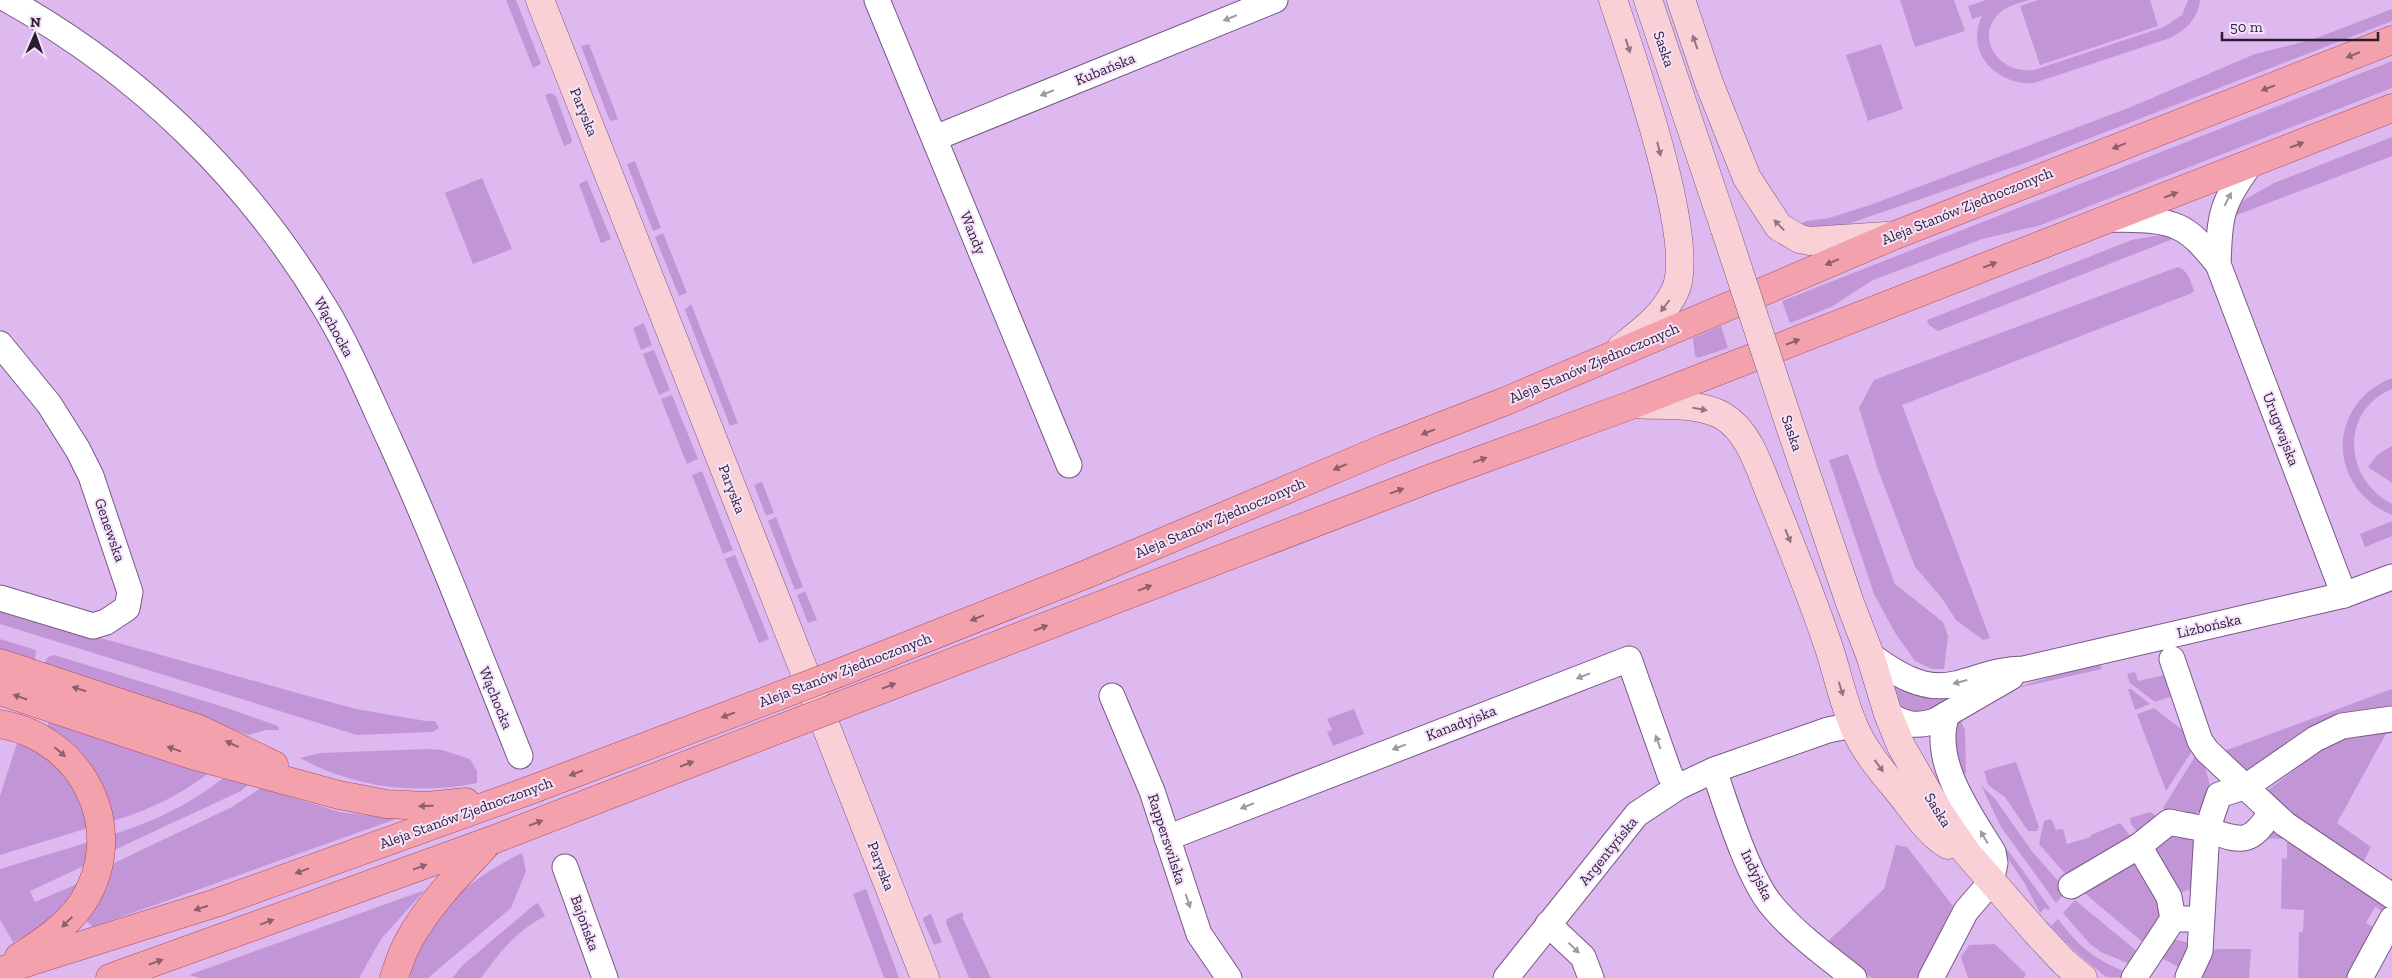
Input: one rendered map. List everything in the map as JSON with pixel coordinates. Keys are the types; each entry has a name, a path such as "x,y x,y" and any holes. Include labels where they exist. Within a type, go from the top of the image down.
{"main road":[{"name":"Aleja Stanów Zjednoczonych","path":"0,971 32,956 216,903 476,805 536,788 839,673 1087,574 1385,448 1506,401 1892,236 2392,40"},
{"name":"Aleja Stanów Zjednoczonych","path":"110,978 490,841 1434,476 1634,404 2392,108"},
{"path":"0,663 199,729 339,796"},
{"path":"0,691 192,755 339,796 386,804 427,806 476,805"},
{"path":"1,724 31,732 47,741 71,761 87,784 97,811 100,826 100,856 93,882 74,915 32,956"},
{"path":"374,978 408,943 441,896 490,841"},
{"path":"394,978 408,943"}],"street":[{"name":"Wąchocka","path":"8,0 88,50 150,97 178,123 232,180 302,271 346,345 426,520 520,756"},
{"name":"Paryska","path":"540,0 925,978"},
{"name":"Wandy","path":"877,0 1070,465"},
{"name":"Kubańska","path":"935,138 1275,0"},
{"path":"1612,355 1648,326 1669,301 1676,290 1680,263 1678,240 1668,186 1647,102 1613,0"},
{"name":"Saska","path":"1648,0 1850,603 1870,654 1888,714 1901,746 1941,815 1967,853 2064,962 2083,978"},
{"path":"1681,0 1739,160 1747,178 1779,226 1800,239 1810,241 1892,236"},
{"name":"Urugwajska","path":"2218,264 2220,219 2225,202 2252,163"},
{"name":"Urugwajska","path":"2109,219 2152,222 2179,227 2205,248 2218,264 2344,595"},
{"name":"Genewska","path":"0,344 49,404 78,450 91,476 130,592 127,608 106,622 93,626 0,598"},
{"name":"Saska","path":"1634,404 1691,407 1714,412 1724,416 1744,437 1757,461 1798,560 1853,725 1877,764 1924,824 1939,840 1967,853"},
{"name":"Lizbońska","path":"1870,654 1910,680 1937,686 1954,684 1995,671 2024,669 2344,595 2392,577"},
{"name":"Kanadyjska","path":"1167,838 1629,659 1670,775 1678,787"},
{"path":"2172,659 2219,796 2207,830 2200,951 2188,977"},
{"name":"Lizbońska","path":"1888,714 1901,722 1912,725 1935,721 2024,669"},
{"name":"Rapperswilska","path":"1112,696 1152,790 1199,934 1229,978"},
{"path":"1931,978 1966,911 1992,882 1995,863 1993,852 1950,775 1943,731 1947,714"},
{"path":"2219,796 2247,786 2315,739 2342,726 2392,719"},
{"name":"Argentyńska","path":"1506,978 1637,814 1678,787 1714,770 1828,730 1853,725"},
{"path":"2200,741 2207,751 2247,786 2271,812 2306,839 2388,887"},
{"name":"Indyjska","path":"1714,770 1762,892 1789,923 1854,978"},
{"path":"2071,886 2139,846 2168,822 2207,830 2222,837 2239,838 2253,835 2271,812"},
{"path":"2134,978 2174,919 2169,897 2139,846"},
{"name":"Bajońska","path":"564,867 605,978"},
{"path":"2174,919 2201,919"},
{"path":"2360,978 2392,919"},
{"path":"1548,924 1583,957 1591,978"}],"shaded area":[{"path":"506,0 516,0 541,64 533,68"},
{"path":"1900,0 1954,0 1965,31 1915,47"},
{"path":"1986,0 2029,0 2003,10 1994,20 1990,30 1989,41 1993,51 2000,60 2009,66 2021,70 2034,70 2164,27 2182,15 2188,0 2200,0 2194,18 2181,31 2170,38 2034,83 2008,79 1997,73 1987,64 1981,54 1977,42 1982,16 1972,19 1968,6"},
{"path":"2038,0 2150,0 2158,26 2040,65 2020,6"},
{"path":"2392,9 2392,21 2031,161 1845,225 1811,230 1796,225 1807,221 1829,218 1870,205 2131,107 2255,54 2311,40"},
{"path":"589,44 618,119 612,121 609,119 581,46"},
{"path":"1881,44 1903,109 1868,121 1846,55"},
{"path":"2392,61 2392,88 2041,225 1982,239 1873,280 1831,307 1790,323 1782,301"},
{"path":"551,93 556,96 572,140 571,143 564,146 545,95"},
{"path":"2392,137 2392,156 2229,218 2244,200 2274,183"},
{"path":"635,161 661,228 653,231 627,164"},
{"path":"482,178 512,249 473,264 445,193"},
{"path":"587,180 611,239 601,243 579,184"},
{"path":"663,233 687,293 679,296 655,237"},
{"path":"2167,234 2178,237 1938,331 1929,325 1927,320 2132,240"},
{"path":"2178,267 2189,277 2194,291 2192,293 1902,405 1990,638 1983,640 1956,620 1941,597 1915,567 1877,467 1859,408 1874,380"},
{"path":"691,304 738,423 730,426 685,310"},
{"path":"644,323 652,345 641,350 633,328"},
{"path":"1721,326 1728,348 1698,358 1695,355 1693,338"},
{"path":"654,350 670,390 659,395 643,354"},
{"path":"2392,378 2392,389 2375,399 2363,413 2356,428 2354,445 2357,462 2364,479 2376,493 2392,504 2392,515 2371,502 2355,486 2346,467 2343,446 2346,426 2355,407 2370,390"},
{"path":"672,395 698,459 687,464 661,399"},
{"path":"2392,446 2392,483 2368,467 2377,455"},
{"path":"1848,454 1895,584 1943,622 1948,636 1944,669 1932,669 1915,661 1894,631 1874,594 1829,460"},
{"path":"702,471 733,550 723,554 692,475"},
{"path":"762,482 774,513 766,516 754,485"},
{"path":"776,517 803,587 795,590 768,521"},
{"path":"2392,521 2392,536 2365,547 2360,534"},
{"path":"735,555 769,639 759,643 725,559"},
{"path":"805,591 817,620 808,623 797,595"},
{"path":"0,606 104,639 356,709 435,721 439,728 432,732 357,735 0,624"},
{"path":"0,639 36,650 35,660 0,649"},
{"path":"54,655 224,707 278,726 279,730 266,730 248,735 208,720 212,771 188,788 153,806 128,816 113,821 112,815 88,828 0,855 0,796 18,740 40,750 65,671 44,663 48,657"},
{"path":"2098,661 2102,669 2013,689"},
{"path":"2135,672 2138,681 2165,675 2178,694 2155,702 2130,683 2127,674"},
{"path":"1893,684 1949,693 1952,700 1931,713 1903,712"},
{"path":"2128,689 2131,689 2150,704 2135,710"},
{"path":"2392,689 2392,710 2247,777 2216,754"},
{"path":"2154,708 2195,740 2196,745 2166,791 2137,714"},
{"path":"1354,709 1364,734 1333,746 1327,732 1332,730 1327,719"},
{"path":"1960,719 1965,730 1966,773 1963,774 1954,740"},
{"path":"2388,730 2337,823 2371,847 2362,865 2320,841 2268,790 2345,732"},
{"path":"442,750 470,759 477,771 477,783 432,788 386,786 342,776 300,758 320,753"},
{"path":"2199,750 2210,786 2208,803 2202,810 2192,815 2176,819 2163,808"},
{"path":"2016,762 2039,827 2037,831 2028,831 2005,797 1988,785 1984,771"},
{"path":"226,776 249,784 241,791 114,850 114,834 146,823 173,810"},
{"path":"1981,785 1996,800 2031,850 2067,891 2056,903 2001,827"},
{"path":"261,788 340,812 396,819 93,927 86,921 101,897 112,864 232,807"},
{"path":"2150,812 2159,818 2138,833 2131,824 2130,818"},
{"path":"2273,818 2388,899 2389,908 2386,913 2375,907 2366,923 2377,929 2350,978 2298,978 2299,932 2303,932 2304,910 2281,909 2282,858 2287,859 2287,839 2259,838"},
{"path":"2051,819 2056,830 2063,829 2067,844 2091,837 2091,835 2120,823 2132,838 2069,878 2039,844 2044,821"},
{"path":"2166,834 2189,836 2196,842 2192,889 2178,893 2153,848"},
{"path":"89,842 86,865 30,891 35,902 82,882 75,892 53,917 13,942 0,920 0,869"},
{"path":"1896,845 1907,847 1953,906 1918,978 1872,978 1825,944 1884,889"},
{"path":"2007,849 2050,908 2048,910 2045,908 2040,913 2025,884 2003,851"},
{"path":"522,853 526,871 511,908 428,978 407,978 426,936 437,918 451,902 465,888 482,876"},
{"path":"2135,862 2151,891 2158,889 2164,910 2146,945 2081,890"},
{"path":"866,889 899,978 884,978 853,894"},
{"path":"425,890 381,939 359,978 199,978 189,975"},
{"path":"2075,900 2139,953 2132,965 2101,952 2090,944 2063,913"},
{"path":"538,903 545,916 517,935 481,978 452,978 463,965"},
{"path":"962,912 964,916 962,917 991,978 969,978 946,923 947,919"},
{"path":"931,914 942,942 934,945 923,920 924,917"},
{"path":"2058,919 2073,938 2088,952 2128,973 2125,978 2106,977 2078,954 2051,926"},
{"path":"2174,939 2189,943 2182,969 2156,955"},
{"path":"1995,944 2026,974 2024,978 1968,978 1961,957 1969,945"},
{"path":"2217,949 2251,949 2249,978 2198,978 2211,951"}]}
